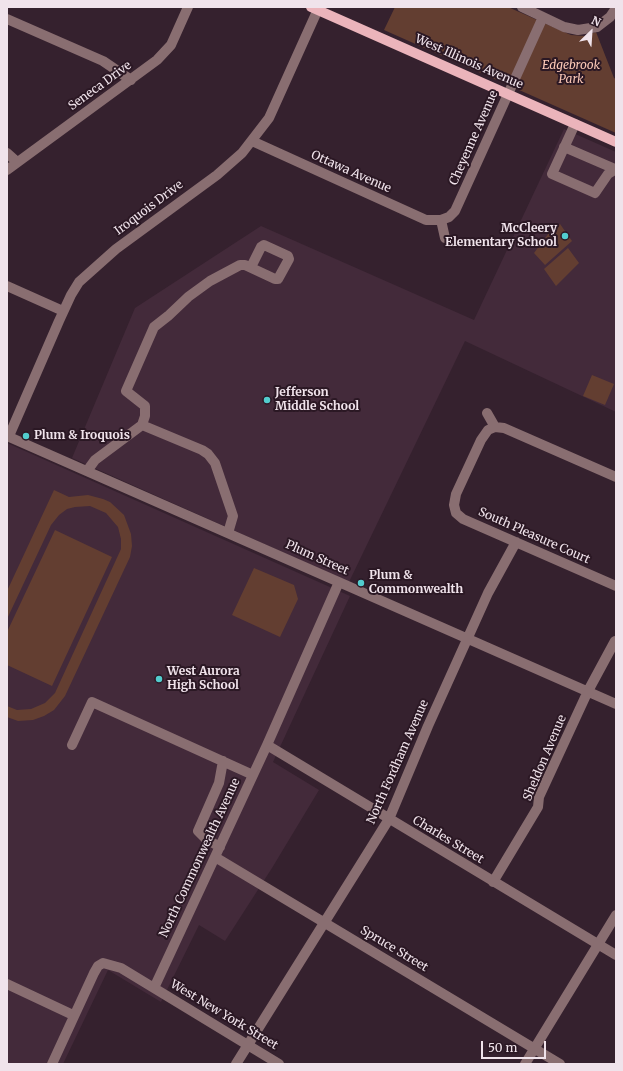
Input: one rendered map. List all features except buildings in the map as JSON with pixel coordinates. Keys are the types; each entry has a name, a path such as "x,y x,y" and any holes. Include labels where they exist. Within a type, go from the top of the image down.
{"main road":[{"name":"West Illinois Avenue","path":"316,8 616,142"}],"street":[{"name":"Seneca Drive","path":"7,170 131,80 165,53 174,38 188,7"},
{"path":"522,7 564,27 584,30 597,27 603,23 610,17 616,8"},
{"name":"Iroquois Drive","path":"8,436 64,311 80,282 102,260 170,207 217,175 242,153 269,118 278,100 316,8"},
{"name":"Cheyenne Avenue","path":"441,220 449,217 455,210 543,17"},
{"path":"7,19 103,61 131,80"},
{"path":"575,124 552,174 595,193 608,174 616,169"},
{"name":"Ottawa Avenue","path":"252,141 426,220 441,220"},
{"path":"564,147 616,169"},
{"path":"7,153 17,162"},
{"path":"441,220 445,238"},
{"path":"87,471 95,460 142,425 145,416 145,406 126,391 154,327 168,316 188,296 210,280 240,265 251,267"},
{"path":"7,286 64,311"},
{"path":"487,413 495,427 504,428 616,477"},
{"path":"142,425 208,454 215,463 233,516 228,533"},
{"name":"South Pleasure Court","path":"495,427 488,430 481,440 455,499 454,509 463,519 616,586"},
{"name":"Plum Street","path":"8,436 616,704"},
{"name":"North Fordham Avenue","path":"236,1064 277,996 325,923 389,819 467,638 488,593 516,542"},
{"name":"North Commonwealth Avenue","path":"154,988 267,746 339,582"},
{"name":"Sheldon Avenue","path":"493,882 538,807 539,797 588,691 615,641"},
{"path":"72,746 92,702 253,775"},
{"name":"Charles Street","path":"267,746 616,955"},
{"path":"220,847 206,839 198,831 219,783 223,761"},
{"name":"Spruce Street","path":"215,857 560,1064"},
{"path":"525,1064 616,915"},
{"path":"52,1064 73,1015 98,966 103,963 121,968 154,988"},
{"path":"7,984 73,1015"},
{"name":"West New York Street","path":"154,988 279,1064"}],"shaded area":[{"name":"Jefferson Middle School","path":"564,129 616,152 616,412 465,341 349,582 72,458 135,308 261,226 474,320"},
{"name":"West Aurora High School","path":"7,443 350,596 273,762 319,790 272,868 225,941 199,925 161,1002 108,970 63,1064 7,1064"}],"green space":[{"name":"Edgebrook Park","path":"395,7 508,7 571,35 584,36 596,32 614,78 616,79 616,133 384,30"},
{"path":"560,224 572,241 545,265 534,253 549,233"},
{"path":"568,248 579,263 556,286 544,269"},
{"path":"592,375 614,384 605,405 583,396"},
{"path":"54,490 69,497 88,495 110,502 124,515 131,534 132,546 130,557 65,696 54,710 44,716 33,720 18,721 7,717 7,706 17,710 31,709 45,703 55,693 121,549 121,539 118,527 106,513 90,506 67,509 59,515 51,525 7,619 7,591"},
{"path":"55,530 112,557 52,686 7,665 7,632"},
{"path":"254,568 294,585 298,599 280,637 232,615"}],"place":[{"name":"McCleery Elementary School","path":"565,236"},
{"name":"Jefferson Middle School","path":"267,400"},
{"name":"Plum & Iroquois","path":"26,436"},
{"name":"Plum & Commonwealth","path":"361,583"},
{"name":"West Aurora High School","path":"159,679"}]}
